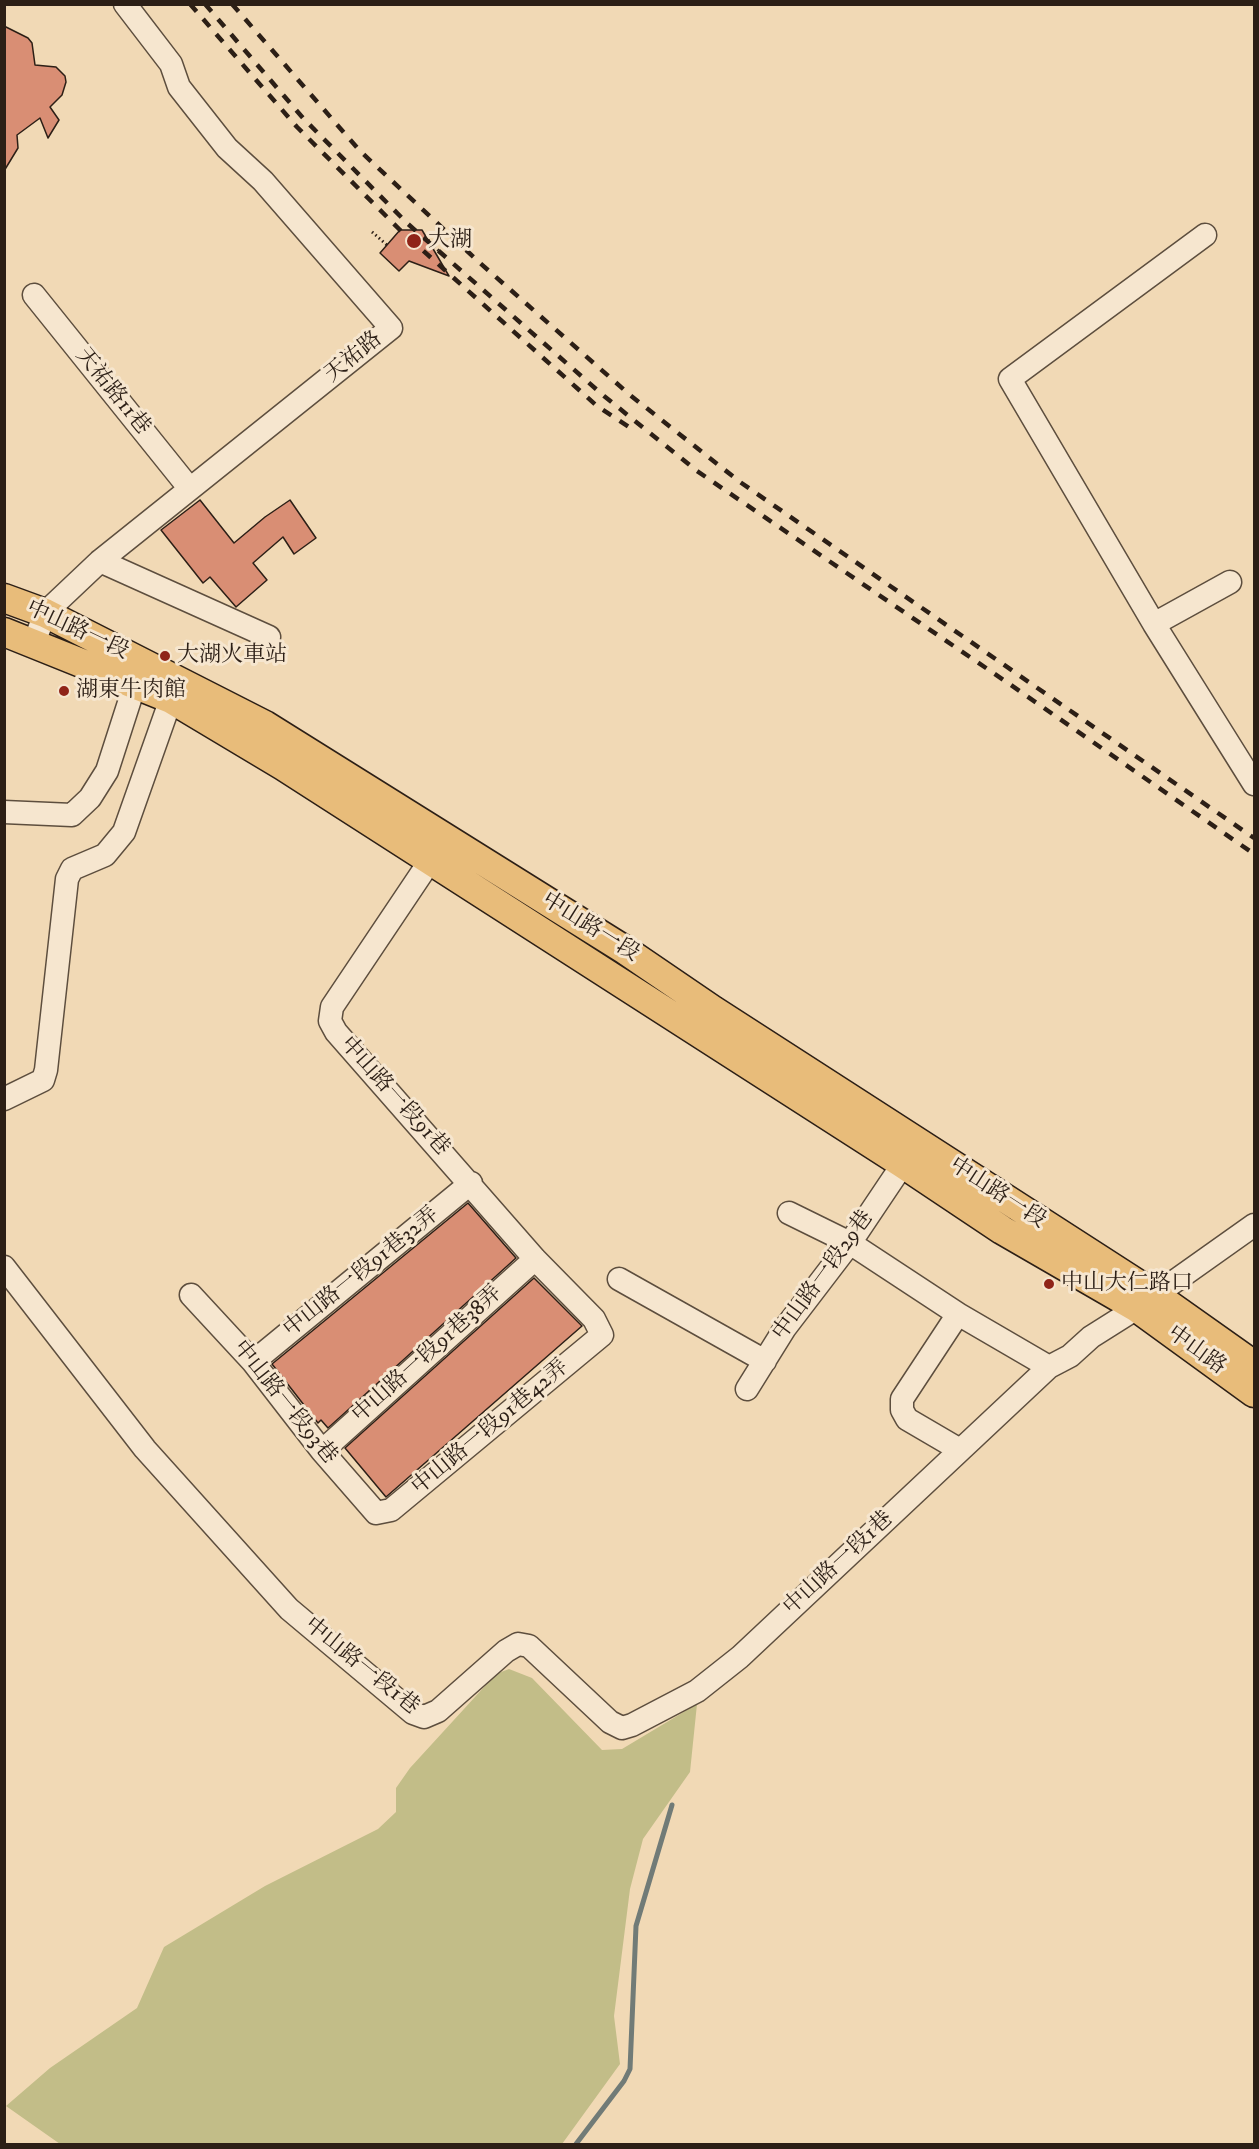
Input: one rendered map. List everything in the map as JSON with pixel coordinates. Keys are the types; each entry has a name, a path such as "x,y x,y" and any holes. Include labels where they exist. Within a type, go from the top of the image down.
{"main road":[{"name":"中山路一段","path":"4,598 45,614 265,725 625,950 1146,1302"},
{"name":"中山路一段","path":"4,632 171,699 283,766 1002,1230 1146,1302"},
{"name":"中山路","path":"1146,1302 1254,1365"},
{"name":"中山路","path":"1146,1302 1254,1393"}],"street":[{"name":"天祐路","path":"34,643 45,614 100,561 391,328 263,181 227,148 179,87 171,64 124,4"},
{"path":"1205,235 1010,379 1154,624 1254,784"},
{"name":"天祐路11巷","path":"34,295 189,489"},
{"path":"100,561 269,637"},
{"path":"1154,624 1230,582"},
{"path":"4,812 72,814 90,798 107,771 135,684"},
{"path":"4,1099 43,1080 67,879 72,869 105,855 124,832 171,699"},
{"name":"中山路一段91巷","path":"445,837 332,1007 330,1021 336,1032 535,1258 594,1318 602,1335"},
{"name":"中山路一段29巷","path":"747,1389 785,1328 850,1243 903,1164"},
{"name":"中山路一段91巷32弄","path":"254,1362 471,1184"},
{"path":"789,1213 850,1243 958,1314 1049,1367"},
{"name":"中山路一段1巷","path":"4,1267 145,1449 290,1609 414,1713 424,1717 438,1711 506,1651 518,1644 529,1646 610,1722 622,1728 697,1691 740,1657 1049,1367 1070,1356 1091,1337 1146,1302 1254,1225"},
{"name":"中山路一段91巷38弄","path":"322,1451 535,1258"},
{"path":"619,1279 765,1361"},
{"name":"中山路一段93巷","path":"191,1295 254,1362 322,1451 376,1513"},
{"path":"958,1314 902,1400 902,1410 908,1419 960,1450"},
{"name":"中山路一段91巷42弄","path":"376,1513 391,1510 602,1335"}],"path":[{"path":"372,232 387,245"},
{"path":"428,240 445,257"}],"shaded area":[{"path":"509,1669 532,1678 602,1750 622,1749 697,1704 690,1772 643,1839 630,1889 614,2016 620,2064 562,2144 60,2144 6,2106 50,2068 137,2008 164,1947 265,1886 378,1829 396,1812 396,1788 410,1768 496,1674"}],"building":[{"path":"4,26 28,38 32,43 35,65 56,67 65,76 66,82 62,95 50,107 59,120 48,138 40,118 17,135 18,148 4,171"},
{"path":"400,230 422,230 449,276 409,261 399,271 380,253"},
{"path":"200,500 234,543 290,500 316,538 294,554 283,537 253,563 267,580 236,607 210,577 203,583 161,530"},
{"path":"468,1203 516,1258 328,1428 321,1420 318,1423 272,1364"},
{"path":"534,1278 582,1326 386,1497 345,1448"}],"waterway":[{"path":"576,2144 624,2081 630,2069 636,1926 672,1805"}],"railway":[{"path":"190,4 297,127 400,230 597,406 635,431"},
{"path":"205,4 303,118 408,224 604,396 697,471 1254,854"},
{"path":"232,4 360,151 480,263 630,395 740,482 1254,838"}],"place":[{"name":"大湖","path":"414,241"},
{"name":"大湖火車站","path":"165,656"},
{"name":"湖東牛肉館","path":"64,691"},
{"name":"中山大仁路口","path":"1049,1284"}]}
